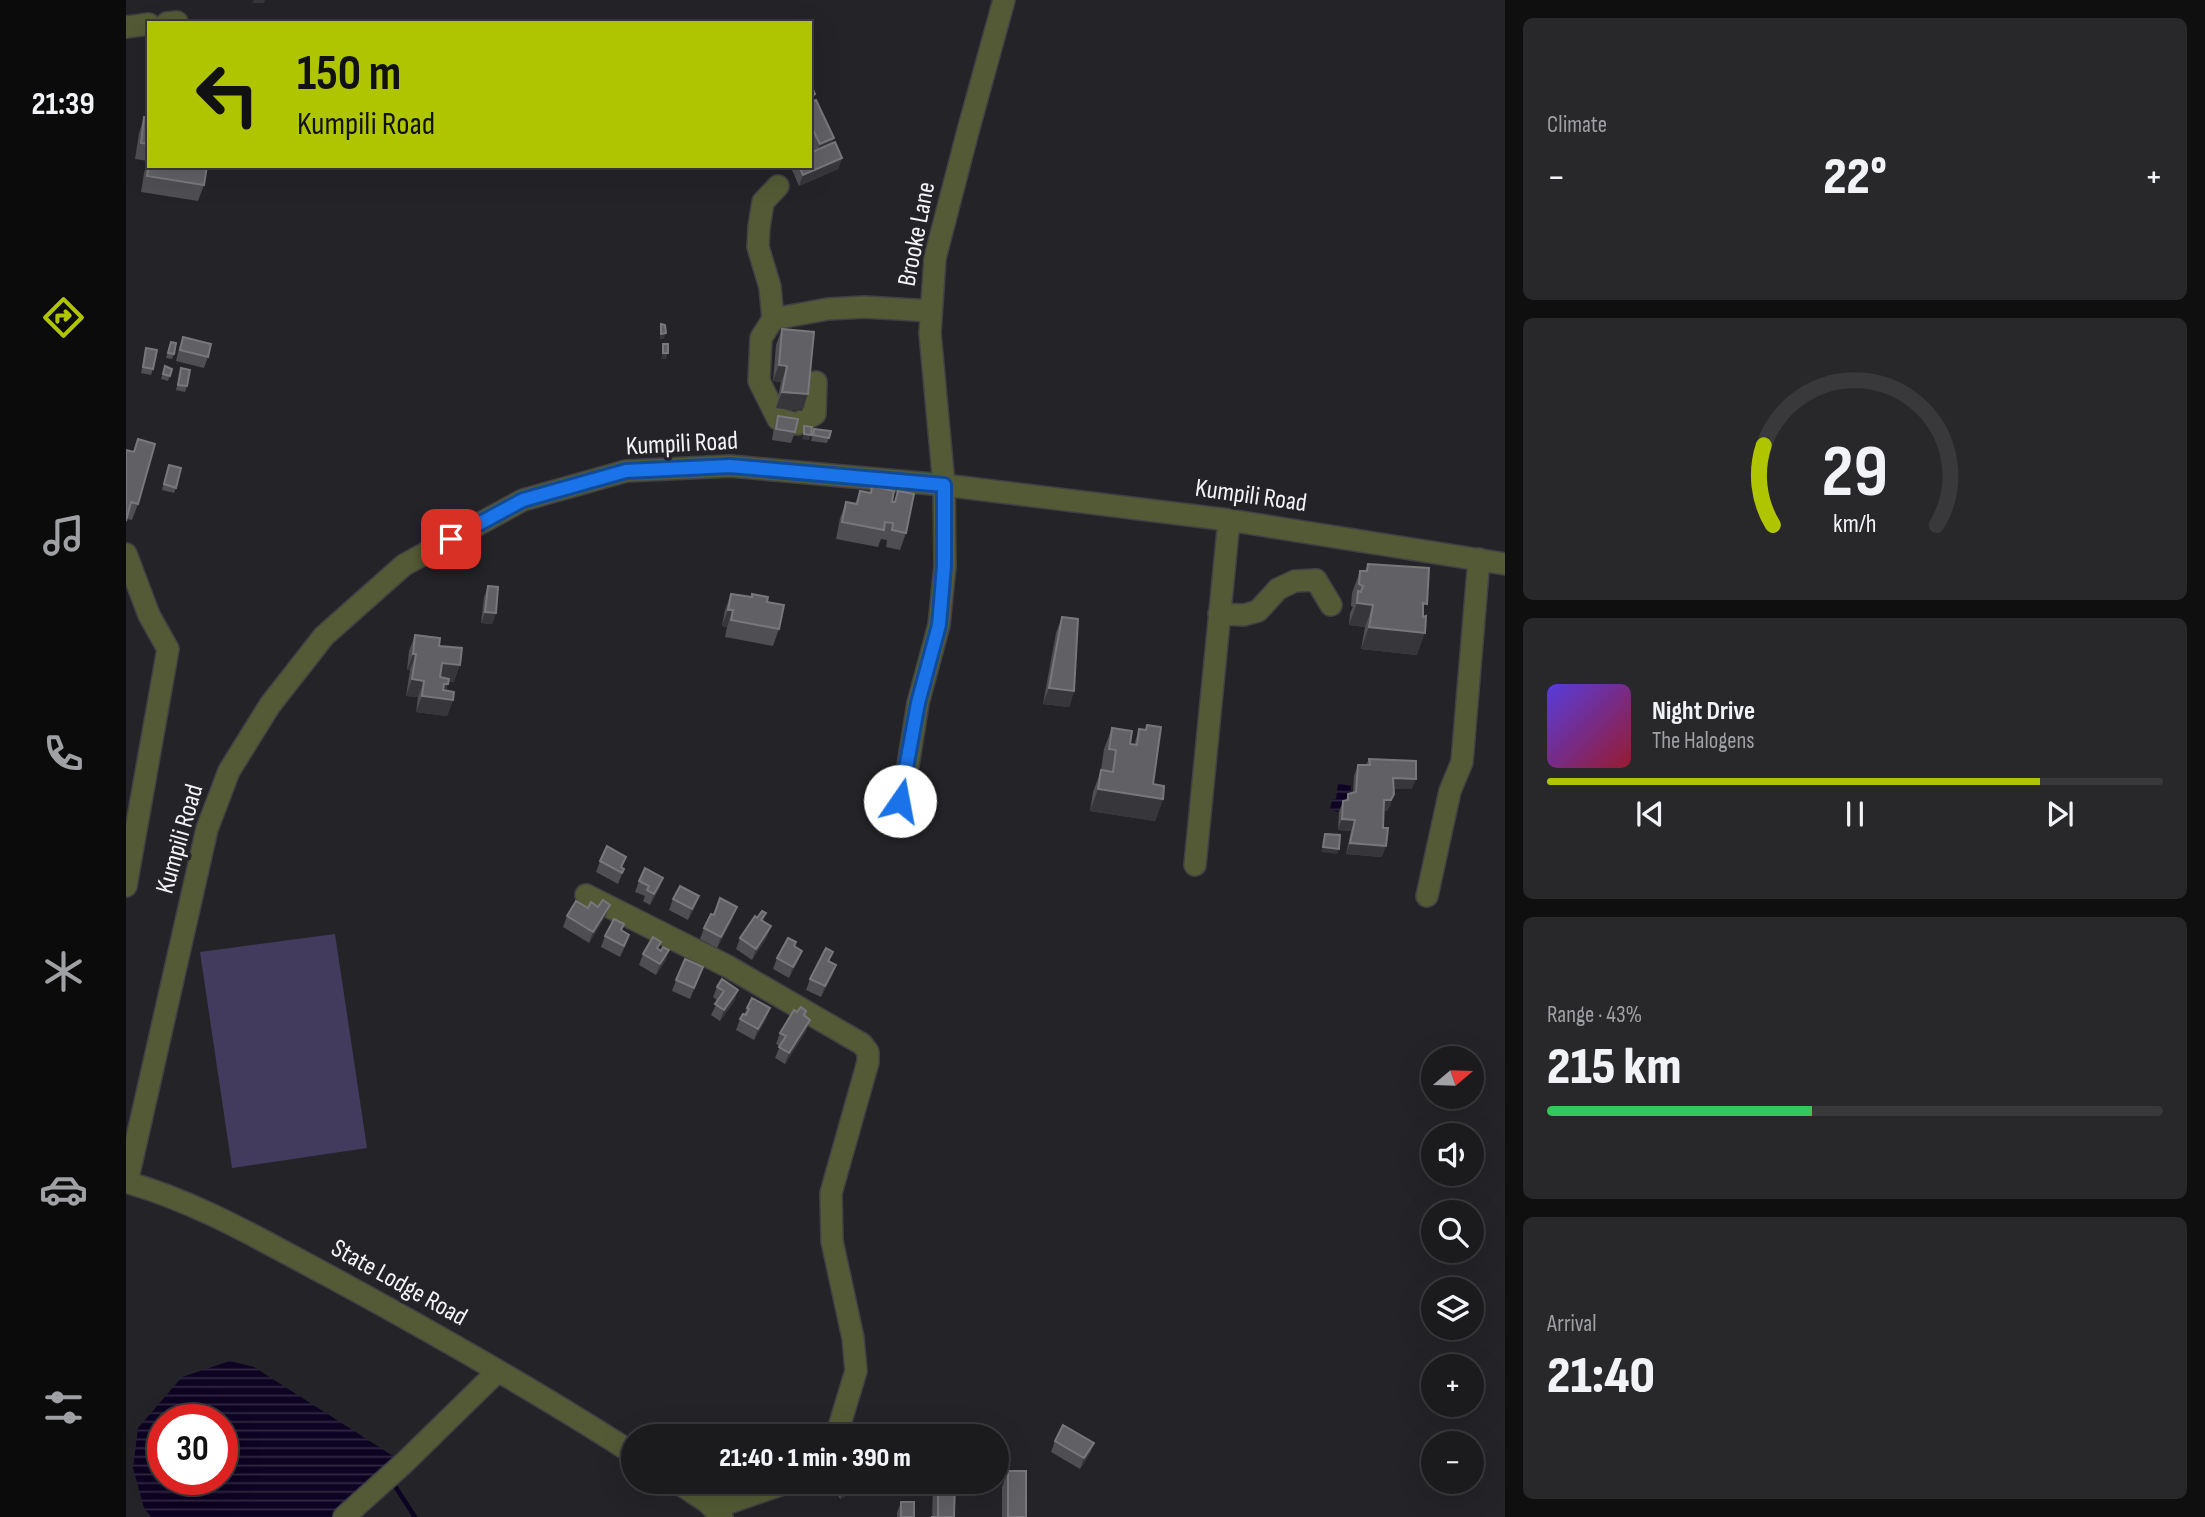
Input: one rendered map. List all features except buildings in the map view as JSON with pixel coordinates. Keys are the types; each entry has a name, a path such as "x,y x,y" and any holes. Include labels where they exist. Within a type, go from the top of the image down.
{"street":[{"name":"Brooke Lane","path":"900,801 918,703 939,625 944,566 944,485 930,334 935,258 1004,0"},
{"path":"126,27 147,24"},
{"path":"778,186 763,202 759,227 758,247 770,287 773,319 761,338 759,382 778,419 797,424 815,414 816,382"},
{"path":"773,319 828,309 865,307 931,310"},
{"name":"Kumpili Road","path":"127,1182 206,829 229,771 270,705 324,636 404,565 523,500 626,471 730,466 944,485 1229,520 1505,564"},
{"path":"1195,865 1229,520"},
{"path":"126,554 149,615 168,649 126,886"},
{"path":"1427,896 1451,792 1462,762 1479,559"},
{"path":"1219,614 1244,615 1258,611 1278,589 1295,581 1316,580 1331,605"},
{"path":"586,895 729,967 862,1044 868,1052 869,1062 831,1193 832,1241 853,1338 856,1371 840,1424"},
{"name":"State Lodge Road","path":"127,1182 164,1192 257,1238 445,1339 621,1446"},
{"path":"344,1517 498,1371"},
{"path":"693,1494 718,1513 762,1494"}],"shaded area":[{"path":"1338,783 1351,786 1350,802 1342,804 1338,812 1330,809 1332,800 1336,799"},
{"path":"335,934 367,1148 232,1168 200,952"},
{"path":"230,1361 254,1367 404,1463 344,1517 151,1517 144,1508 133,1468 138,1428 147,1418 147,1495 238,1495 238,1404 159,1404 182,1377"}],"waterway":[{"path":"393,1483 415,1517"}],"route":[{"path":"451,539 523,500 626,471 730,466 944,485 944,566 939,625 918,703 900,801"}]}
